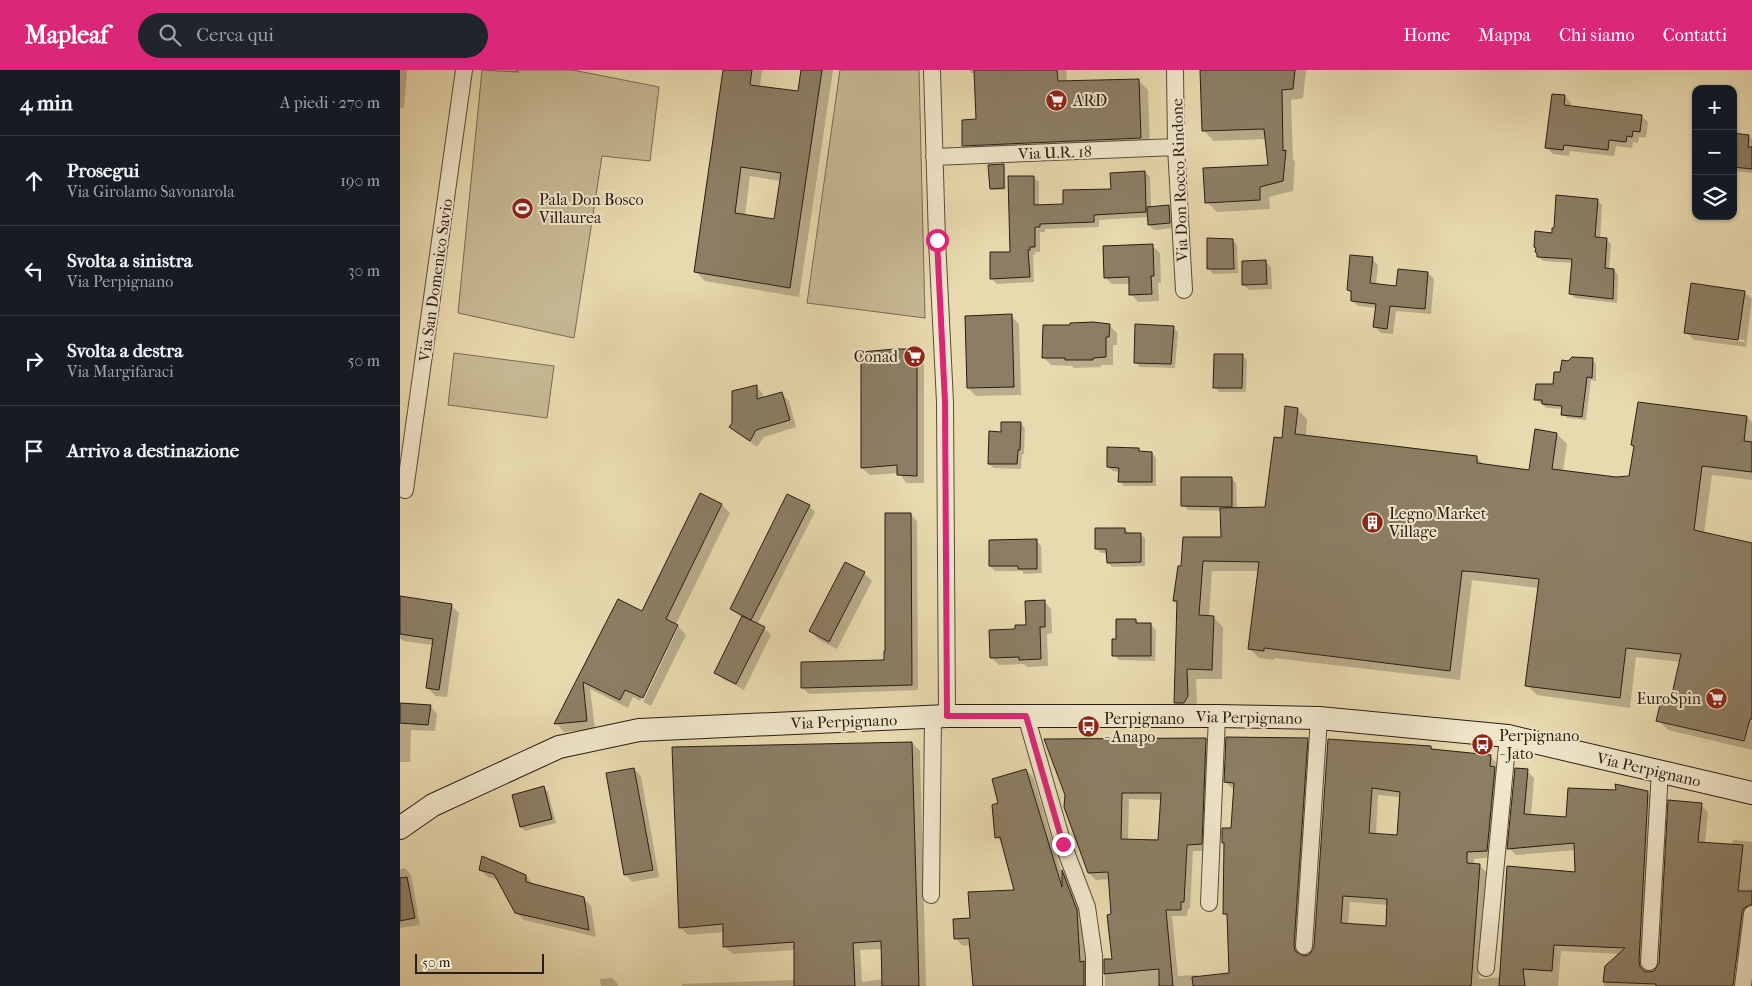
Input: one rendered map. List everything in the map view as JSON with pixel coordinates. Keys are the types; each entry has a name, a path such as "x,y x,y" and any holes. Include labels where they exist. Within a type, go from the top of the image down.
{"street":[{"name":"Via San Domenico Savio","path":"405,490 464,70"},
{"path":"931,895 940,717 945,402 932,70"},
{"name":"Via Don Rocco Rindone","path":"1175,70 1176,147 1184,290"},
{"name":"Via U.R. 18","path":"934,157 1176,147"},
{"path":"1026,716 1063,844 1087,907 1094,956 1094,986"},
{"path":"1209,903 1217,716"},
{"name":"Via Perpignano","path":"400,828 433,805 559,747 639,730 940,717 1217,716 1319,718 1508,736 1752,793"},
{"path":"1304,946 1319,718"},
{"path":"1486,968 1508,736"},
{"path":"1649,962 1660,772"},
{"path":"1743,986 1752,914"}],"shaded area":[{"path":"482,70 516,72 517,70 573,70 659,87 650,161 602,156 574,338 458,313"},
{"path":"840,70 919,70 925,318 807,303"},
{"path":"454,353 554,366 547,418 448,405"}],"building":[{"path":"723,70 752,70 750,85 798,91 801,70 822,70 790,288 694,272","holes":["741,167 781,173 774,219 735,213"]},
{"name":"ARD","path":"974,70 1057,70 1058,81 1139,79 1141,138 962,146 962,120 976,119"},
{"path":"1200,70 1295,70 1293,89 1282,90 1283,151 1286,150 1283,181 1260,187 1260,200 1205,203 1203,168 1268,165 1264,129 1202,131"},
{"path":"1552,94 1565,95 1564,105 1642,115 1640,132 1633,131 1632,137 1627,136 1626,142 1609,140 1608,150 1564,145 1563,150 1545,148"},
{"path":"1737,134 1749,135 1748,147 1752,147 1752,169 1737,167"},
{"path":"1004,164 1004,188 990,189 988,165"},
{"path":"1145,171 1146,212 1094,215 1094,222 1040,224 1040,227 1035,227 1035,247 1030,247 1030,250 1028,250 1030,277 990,279 990,252 1010,252 1008,176 1034,176 1034,205 1063,204 1063,190 1111,189 1110,173"},
{"path":"1556,195 1598,199 1595,237 1607,238 1605,268 1614,269 1613,299 1569,294 1572,259 1537,257 1536,248 1534,247 1535,231 1552,233"},
{"path":"1169,205 1170,223 1148,225 1147,207"},
{"path":"1207,238 1233,239 1234,269 1207,269"},
{"path":"1153,244 1154,276 1151,276 1152,294 1129,295 1129,277 1104,278 1103,246"},
{"path":"1350,255 1373,257 1370,283 1396,286 1398,269 1428,272 1425,309 1390,306 1387,329 1373,327 1376,304 1351,301 1351,291 1347,290"},
{"path":"1266,260 1267,284 1242,285 1242,261"},
{"path":"1691,283 1745,291 1738,340 1684,333"},
{"path":"1012,314 1014,387 967,388 965,316"},
{"path":"1093,322 1110,324 1109,337 1106,337 1106,357 1093,358 1093,360 1042,358 1043,325 1070,325 1070,323"},
{"path":"1135,324 1174,326 1171,364 1134,363"},
{"path":"917,349 917,476 897,475 897,465 861,468 861,352"},
{"path":"1214,354 1243,354 1242,388 1213,388"},
{"path":"1572,357 1593,358 1592,378 1587,377 1582,417 1561,415 1562,406 1542,404 1542,400 1534,400 1536,384 1553,384 1554,372 1560,372 1562,360 1568,361"},
{"path":"757,385 757,399 782,392 790,420 756,430 750,441 729,427 732,423 732,391"},
{"path":"1638,402 1747,416 1744,441 1752,442 1752,472 1702,466 1694,530 1752,543 1752,719 1750,719 1744,741 1656,721 1661,701 1670,703 1681,654 1626,648 1620,698 1525,686 1539,579 1462,571 1450,671 1264,648 1264,651 1248,649 1259,562 1203,561 1199,615 1214,616 1212,670 1187,669 1188,696 1184,703 1174,703 1177,601 1173,601 1178,566 1181,566 1183,537 1221,537 1220,508 1265,507 1274,437 1282,438 1285,406 1298,408 1295,434 1477,456 1477,463 1529,470 1535,429 1557,433 1552,469 1616,477 1629,476 1634,446 1631,445"},
{"path":"1001,422 1021,422 1020,450 1018,450 1017,464 988,464 989,431 1001,432"},
{"path":"1107,447 1139,448 1139,451 1152,452 1152,482 1118,482 1119,468 1107,467"},
{"path":"1181,477 1232,477 1232,507 1181,506"},
{"path":"700,493 722,504 666,619 678,625 643,698 625,690 620,700 583,682 587,721 554,724 618,599 642,611"},
{"path":"787,494 810,505 751,620 730,609"},
{"path":"885,513 911,513 912,685 801,688 801,662 884,660"},
{"path":"1095,528 1125,528 1125,533 1141,533 1141,562 1107,563 1106,549 1095,549"},
{"path":"1037,539 1037,569 1018,569 1018,566 989,566 989,540"},
{"path":"845,562 865,572 829,642 809,631"},
{"path":"400,596 452,604 439,690 426,688 433,639 400,634"},
{"path":"1045,600 1045,627 1040,627 1041,659 1019,660 1019,657 990,658 989,630 1015,629 1015,625 1026,625 1025,601"},
{"path":"742,616 765,627 736,684 714,673"},
{"path":"1116,619 1136,619 1136,623 1151,623 1151,656 1112,656 1112,639 1116,639"},
{"path":"400,703 431,705 428,725 400,723"},
{"path":"1226,737 1308,738 1294,945 1295,951 1303,956 1309,955 1314,947 1328,739 1431,746 1431,749 1491,755 1490,766 1495,767 1487,851 1467,852 1467,863 1480,864 1471,986 1193,986 1192,977 1229,973 1227,914 1223,914 1224,843 1222,843 1222,828 1231,828 1234,783 1224,782","holes":["1372,788 1400,792 1397,835 1369,833","1343,896 1387,899 1386,926 1341,923"]},
{"path":"1206,738 1202,844 1187,845 1184,902 1181,902 1181,910 1166,910 1173,986 1159,986 1159,969 1104,974 1104,959 1112,959 1107,915 1111,914 1108,872 1088,873 1064,807 1065,795 1044,739","holes":["1122,793 1161,793 1158,840 1121,839"]},
{"path":"912,742 919,986 882,986 881,941 853,943 855,986 794,986 794,942 723,947 723,924 679,928 672,747"},
{"path":"634,768 653,870 624,875 606,773"},
{"path":"1515,768 1528,769 1524,814 1566,817 1568,788 1616,790 1615,784 1648,791 1639,961 1640,967 1644,971 1649,972 1654,971 1659,963 1668,800 1702,803 1698,842 1743,845 1738,891 1752,891 1752,904 1744,908 1742,913 1733,986 1656,986 1656,984 1603,982 1605,966 1625,948 1554,945 1552,971 1523,969 1525,986 1499,986 1507,866 1575,872 1574,843 1507,849"},
{"path":"1026,769 1062,887 1062,870 1077,910 1080,962 1084,961 1084,986 973,986 969,938 954,939 953,919 970,918 968,892 1014,890 1000,837 995,838 992,805 998,803 992,779"},
{"path":"544,786 552,819 520,827 512,795"},
{"path":"482,856 526,875 526,882 584,897 589,930 515,913 494,874 479,870"},
{"path":"407,877 415,918 400,921 400,878"}],"place":[{"name":"ARD","path":"1057,100"},
{"name":"Pala Don Bosco Villaurea","path":"523,208"},
{"name":"Conad","path":"914,356"},
{"name":"Legno Market Village","path":"1373,522"},
{"name":"EuroSpin","path":"1717,698"},
{"name":"Perpignano - Anapo","path":"1088,727"},
{"name":"Perpignano - Jato","path":"1483,744"}],"route":[{"path":"937,240 945,402 947,716 1026,716 1063,844"}]}
